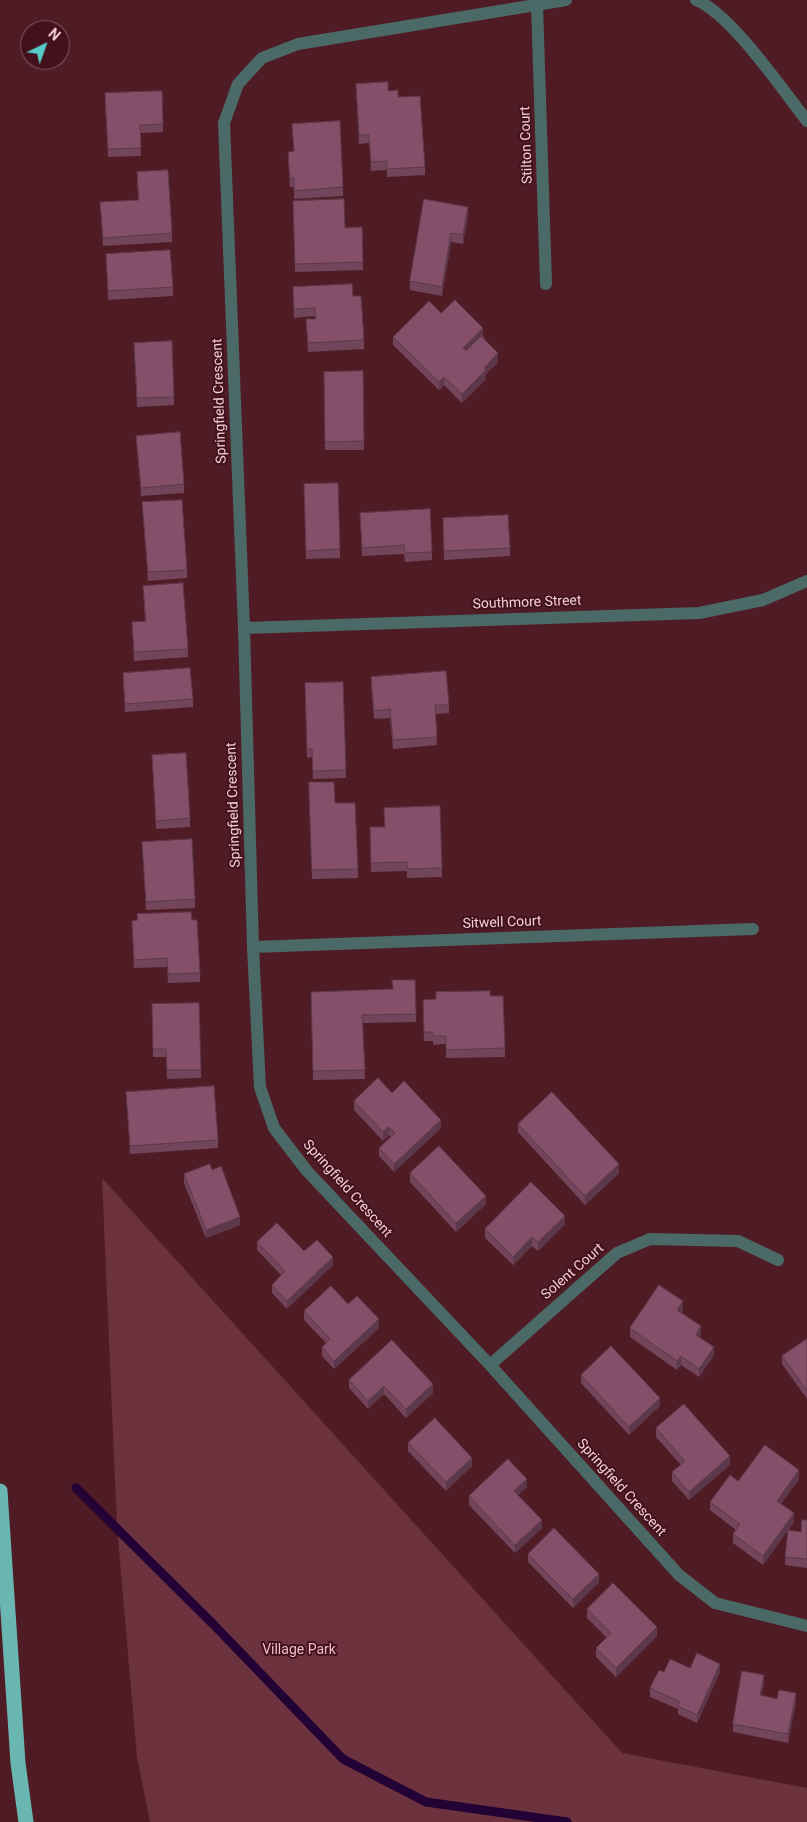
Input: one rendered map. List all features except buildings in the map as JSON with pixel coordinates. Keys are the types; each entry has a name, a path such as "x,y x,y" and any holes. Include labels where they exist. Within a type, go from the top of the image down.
{"highway":[{"path":"0,1491 18,1763 26,1822"}],"street":[{"name":"Springfield Crescent","path":"566,0 298,44 262,58 238,84 224,123 244,628 253,947 260,1086 274,1128 307,1171 490,1365 679,1575 715,1603 807,1626"},
{"path":"696,0 708,5 736,33 807,121"},
{"name":"Stilton Court","path":"537,5 546,284"},
{"name":"Southmore Street","path":"244,628 699,613 763,600 807,581"},
{"name":"Sitwell Court","path":"253,947 753,929"},
{"name":"Solent Court","path":"490,1365 617,1253 650,1239 738,1241 778,1260"}],"green space":[{"name":"Village Park","path":"102,1178 622,1753 807,1788 807,1822 150,1822 137,1757 117,1527"}],"waterway":[{"path":"76,1488 214,1625 343,1759 426,1802 567,1822"}]}
